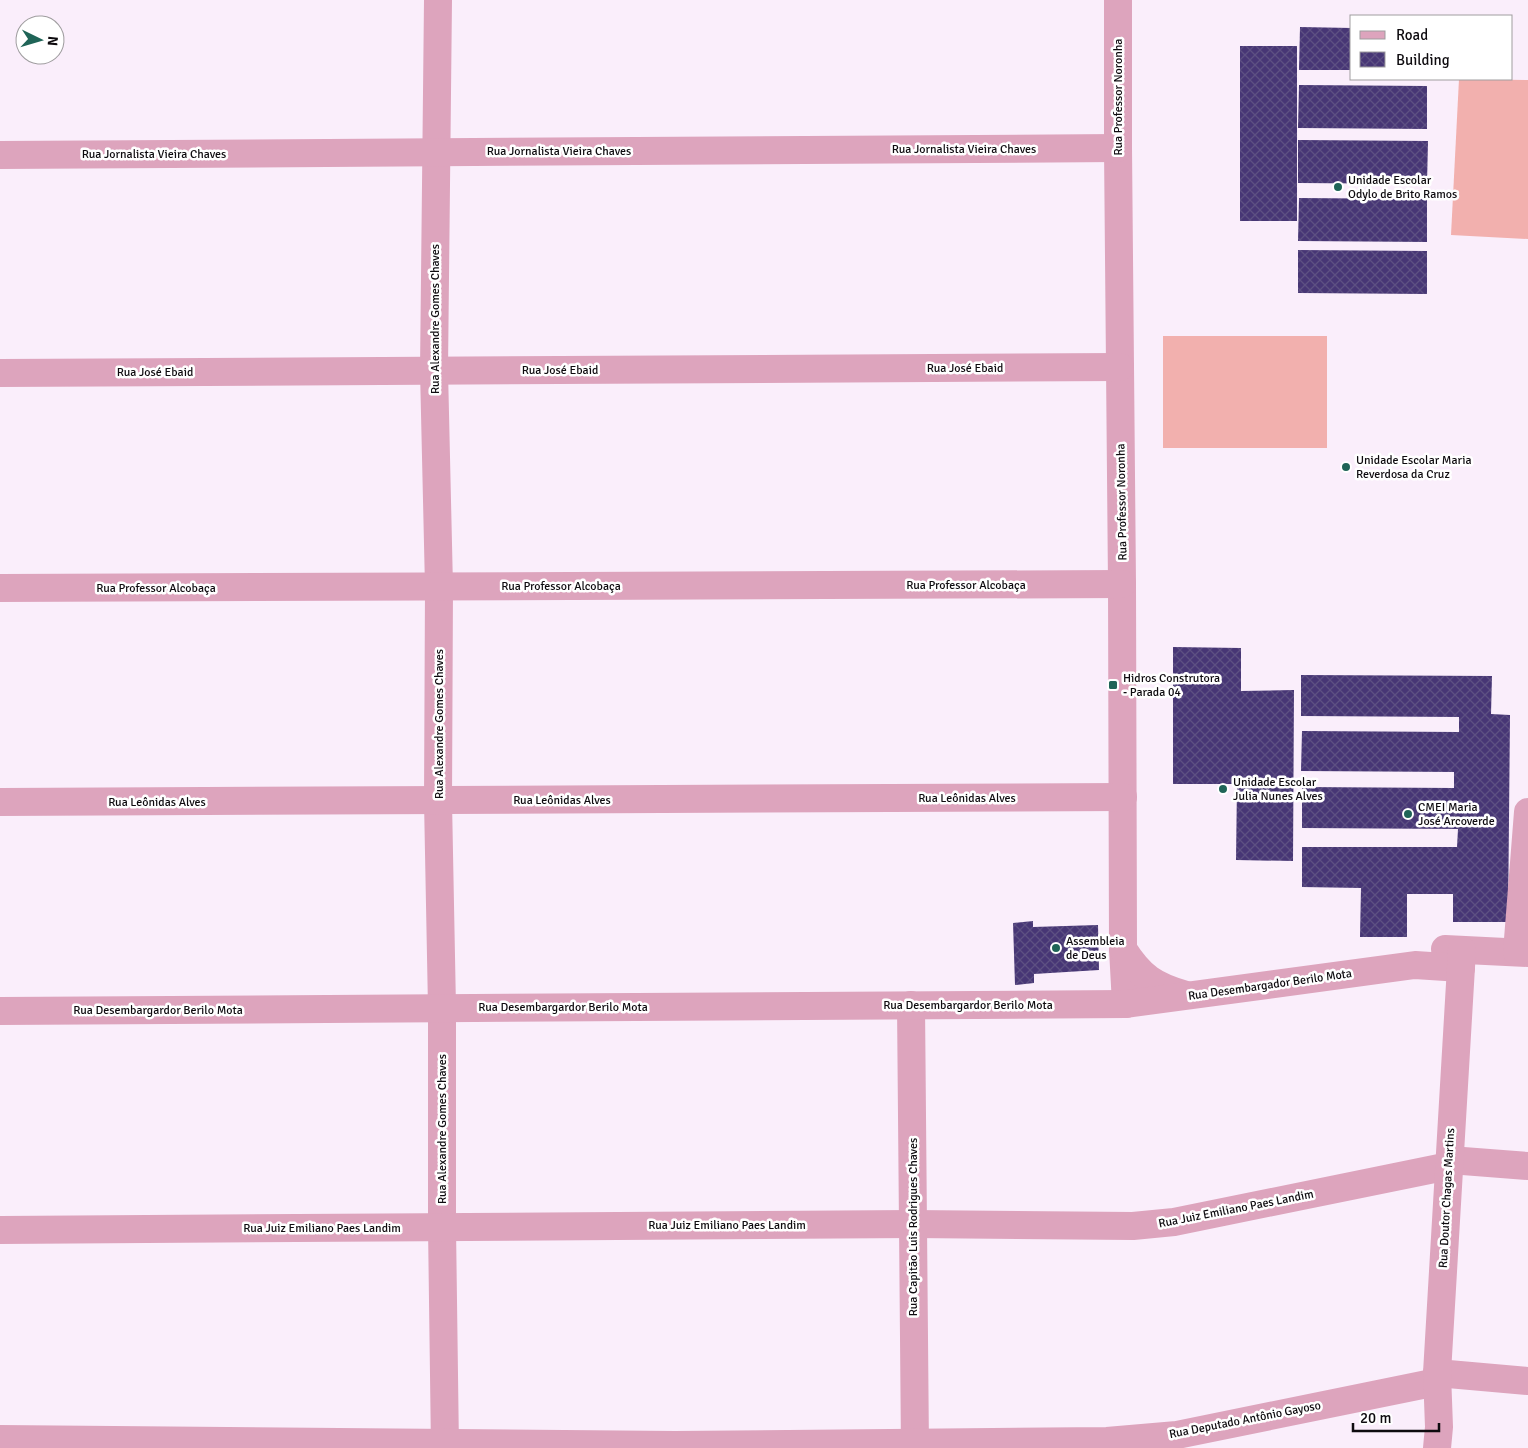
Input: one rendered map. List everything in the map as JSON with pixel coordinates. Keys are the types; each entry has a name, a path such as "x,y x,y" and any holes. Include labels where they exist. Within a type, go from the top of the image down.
{"street":[{"name":"Rua Alexandre Gomes Chaves","path":"438,0 434,370 439,586 438,801 442,1008 442,1227 445,1445"},
{"name":"Rua Professor Noronha","path":"1118,0 1123,936 1126,1004"},
{"name":"Rua Jornalista Vieira Chaves","path":"0,155 1118,148"},
{"name":"Rua José Ebaid","path":"0,373 1120,367"},
{"name":"Rua Professor Alcobaça","path":"0,588 1122,584"},
{"name":"Rua Leônidas Alves","path":"0,802 1123,798"},
{"path":"1523,952 1528,812"},
{"path":"1123,936 1141,973 1167,990 1191,996"},
{"name":"Rua Desembargador Berilo Mota","path":"1126,1004 1523,952"},
{"name":"Rua Doutor Chagas Martins","path":"1437,1448 1439,1427 1437,1378 1462,959"},
{"name":"Rua Desembargardor Berilo Mota","path":"0,1011 1126,1004"},
{"name":"Rua Capitão Luis Rodrigues Chaves","path":"911,1005 915,1445"},
{"name":"Rua Juiz Emiliano Paes Landim","path":"0,1230 913,1224 1133,1226 1174,1222 1449,1163 1528,1166"},
{"name":"Rua Deputado Antônio Gayoso","path":"0,1439 445,1445 915,1445 1107,1441 1177,1435 1437,1378 1528,1381"}],"shaded area":[{"path":"1459,80 1528,80 1528,239 1451,235"},
{"path":"1163,336 1327,336 1327,448 1163,448"}],"building":[{"path":"1300,27 1350,28 1350,70 1299,70"},
{"path":"1240,46 1297,46 1297,221 1240,221"},
{"path":"1299,85 1427,86 1427,129 1298,128"},
{"path":"1298,140 1428,141 1427,184 1298,183"},
{"path":"1299,198 1427,199 1427,242 1298,241"},
{"path":"1298,250 1427,251 1427,294 1298,293"},
{"path":"1173,647 1241,648 1241,691 1294,690 1293,861 1236,860 1237,784 1173,784"},
{"path":"1301,675 1492,676 1491,714 1510,715 1508,922 1453,922 1453,894 1407,894 1407,937 1360,937 1361,888 1302,887 1302,847 1457,847 1458,829 1302,828 1302,787 1454,788 1454,772 1301,771 1302,731 1459,732 1459,717 1301,716"},
{"name":"Assembleia de Deus","path":"1033,921 1033,927 1098,925 1099,970 1034,974 1034,983 1015,985 1013,923"}],"place":[{"name":"Unidade Escolar Odylo de Brito Ramos","path":"1338,187"},
{"name":"Unidade Escolar Maria Reverdosa da Cruz","path":"1346,467"},
{"name":"Hidros Construtora - Parada 04","path":"1113,685"},
{"name":"Unidade Escolar Julia Nunes Alves","path":"1223,789"},
{"name":"CMEI Maria José Arcoverde","path":"1408,814"},
{"name":"Assembleia de Deus","path":"1056,948"}]}
